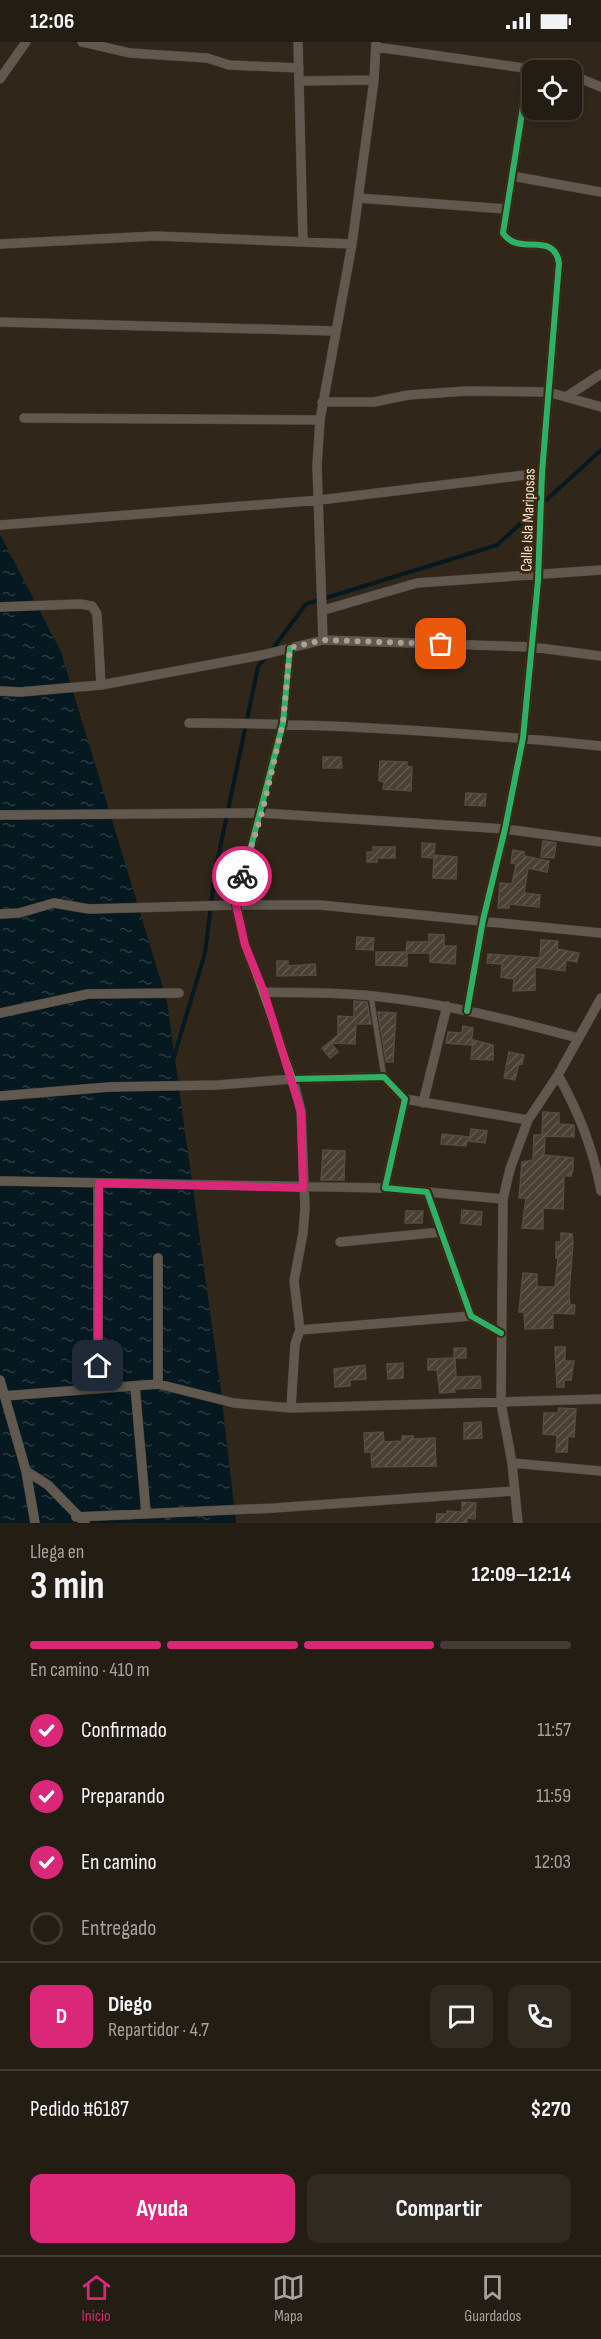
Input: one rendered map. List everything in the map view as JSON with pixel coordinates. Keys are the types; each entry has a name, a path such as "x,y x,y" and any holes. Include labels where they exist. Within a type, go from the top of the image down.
{"street":[{"path":"0,79 26,42"},
{"path":"82,42 130,53 207,58 229,65 299,68"},
{"path":"298,42 303,242"},
{"path":"323,640 324,610 317,466 320,420 334,331 352,244 374,80 376,45 522,68"},
{"path":"582,79 601,87"},
{"path":"299,81 374,80"},
{"name":"Calle Isla Mariposas","path":"467,1011 483,920 505,829 523,738 538,572 542,473 560,263 558,253 552,247 514,243 507,240 503,233 524,120"},
{"path":"512,176 601,192"},
{"path":"358,198 507,209"},
{"path":"0,244 156,236 352,244"},
{"path":"0,322 334,331"},
{"path":"566,397 601,374"},
{"path":"322,402 374,402 408,396 467,391 548,392 601,407"},
{"path":"24,417 320,420"},
{"path":"0,525 320,500 542,473"},
{"path":"324,610 417,583 538,572 601,570"},
{"path":"0,607 80,604 92,606 97,614 101,685"},
{"path":"0,691 20,692 101,685 323,640 532,647 601,656"},
{"path":"290,648 283,723 262,813 240,881 236,905 245,945 264,992 293,1079 301,1112 303,1233 294,1281 300,1330 295,1344 291,1408"},
{"path":"189,723 283,723 523,738 601,746"},
{"path":"0,815 262,813 505,829 601,842"},
{"path":"0,914 19,913 54,903 89,909 236,905 320,906 601,933"},
{"path":"264,992 370,996 447,1006 578,1038"},
{"path":"0,1013 88,994 179,993"},
{"path":"518,1523 512,1463 501,1403 503,1199 510,1169 528,1120 558,1075 578,1038 596,1015 601,998"},
{"path":"423,1103 447,1006"},
{"path":"558,1075 577,1109 593,1149 601,1191"},
{"path":"0,1096 109,1087 217,1085 293,1079 384,1077 405,1099 528,1120"},
{"path":"385,1188 405,1099"},
{"path":"0,1181 385,1188 503,1199"},
{"path":"98,1389 99,1183"},
{"path":"427,1192 471,1316"},
{"path":"340,1242 441,1232"},
{"path":"158,1258 158,1384"},
{"path":"300,1330 471,1316 501,1333"},
{"path":"0,1380 26,1471 35,1523"},
{"path":"4,1396 158,1384 234,1403 291,1408 601,1399"},
{"path":"135,1386 146,1513"},
{"path":"512,1463 601,1471"},
{"path":"26,1471 48,1485 76,1517 85,1523"},
{"path":"76,1517 515,1491"}],"lane":[{"path":"370,996 384,1077"}],"water":[{"path":"0,534 61,652 167,1001 221,1391 236,1523 0,1523"}],"building":[{"path":"323,757 341,757 342,768 323,768"},
{"path":"380,761 407,762 407,766 412,767 411,791 383,789 384,782 379,781"},
{"path":"466,793 486,794 485,806 465,805"},
{"path":"543,841 556,843 554,858 541,857"},
{"path":"422,843 435,844 434,855 457,857 456,879 433,878 434,858 422,857"},
{"path":"373,847 395,847 395,858 377,858 377,862 367,862 367,852 373,852"},
{"path":"513,850 524,852 524,856 549,861 547,872 528,868 524,893 540,895 539,907 509,904 509,908 498,908 500,883 512,884 516,864 511,863"},
{"path":"429,934 444,935 444,946 456,946 455,964 430,962 430,953 407,953 407,966 376,965 376,952 406,952 407,942 429,942"},
{"path":"357,937 374,938 373,950 356,949"},
{"path":"541,940 558,941 557,949 579,953 577,962 566,960 565,971 535,967 535,990 513,991 514,979 501,977 502,964 487,963 488,954 540,958"},
{"path":"277,961 288,961 288,966 315,964 316,975 277,976"},
{"path":"354,1001 367,1002 371,1024 356,1024 355,1044 331,1043 338,1052 330,1058 322,1048 338,1035 338,1016 354,1017"},
{"path":"378,1012 396,1013 393,1062 386,1062"},
{"path":"463,1026 473,1028 471,1045 446,1043 448,1032 462,1033"},
{"path":"473,1040 493,1045 493,1060 471,1059"},
{"path":"509,1052 524,1055 522,1064 519,1063 515,1080 504,1078"},
{"path":"543,1112 559,1113 559,1124 574,1125 574,1137 545,1136 544,1155 573,1158 573,1170 571,1176 564,1176 563,1209 543,1208 543,1229 522,1228 526,1198 519,1198 522,1162 533,1160 534,1135 542,1135"},
{"path":"471,1129 487,1131 485,1143 469,1141"},
{"path":"442,1134 468,1137 466,1146 441,1144"},
{"path":"323,1150 345,1151 344,1180 321,1180"},
{"path":"462,1210 482,1212 481,1225 461,1223"},
{"path":"406,1211 423,1211 422,1223 405,1223"},
{"path":"561,1233 572,1234 569,1294 570,1305 575,1305 574,1314 553,1313 553,1328 525,1329 524,1312 519,1312 523,1273 537,1274 537,1287 555,1287 558,1258 556,1258 556,1242 561,1242"},
{"path":"555,1347 565,1347 565,1361 574,1361 571,1380 564,1380 564,1387 557,1387"},
{"path":"454,1348 466,1348 466,1358 455,1358 456,1377 480,1376 481,1388 454,1389 455,1392 440,1393 437,1370 428,1370 428,1359 454,1358"},
{"path":"403,1363 403,1378 388,1379 387,1364"},
{"path":"365,1365 366,1379 350,1380 350,1386 335,1387 334,1369"},
{"path":"559,1408 576,1409 574,1437 568,1436 567,1452 556,1452 557,1435 543,1434 544,1413 558,1413"},
{"path":"481,1422 482,1438 464,1439 464,1423"},
{"path":"383,1432 384,1442 402,1441 402,1436 413,1436 413,1439 435,1438 436,1466 372,1467 371,1452 365,1452 364,1433"},
{"path":"462,1502 476,1503 475,1519 467,1518 467,1523 436,1523 437,1514 447,1514 447,1511 460,1512 462,1515"}],"waterway":[{"path":"271,651 306,604 497,545 601,450"},
{"path":"173,1060 205,953 215,872 258,667 266,657"}],"cycle path":[{"path":"467,1011 483,920 505,829 523,738 538,581 542,473 559,263 556,253 550,248 543,245 517,243 503,233 522,113"},
{"path":"290,648 283,723 236,905 245,945 293,1079 384,1077 405,1099 385,1188 427,1192 471,1316 501,1333"}],"way so far":[{"path":"242,876 262,813 283,723 290,648 323,640 441,644"}],"route":[{"path":"98,1366 99,1183 303,1188 301,1112 293,1079 264,992 245,945 236,905 242,876"}]}
